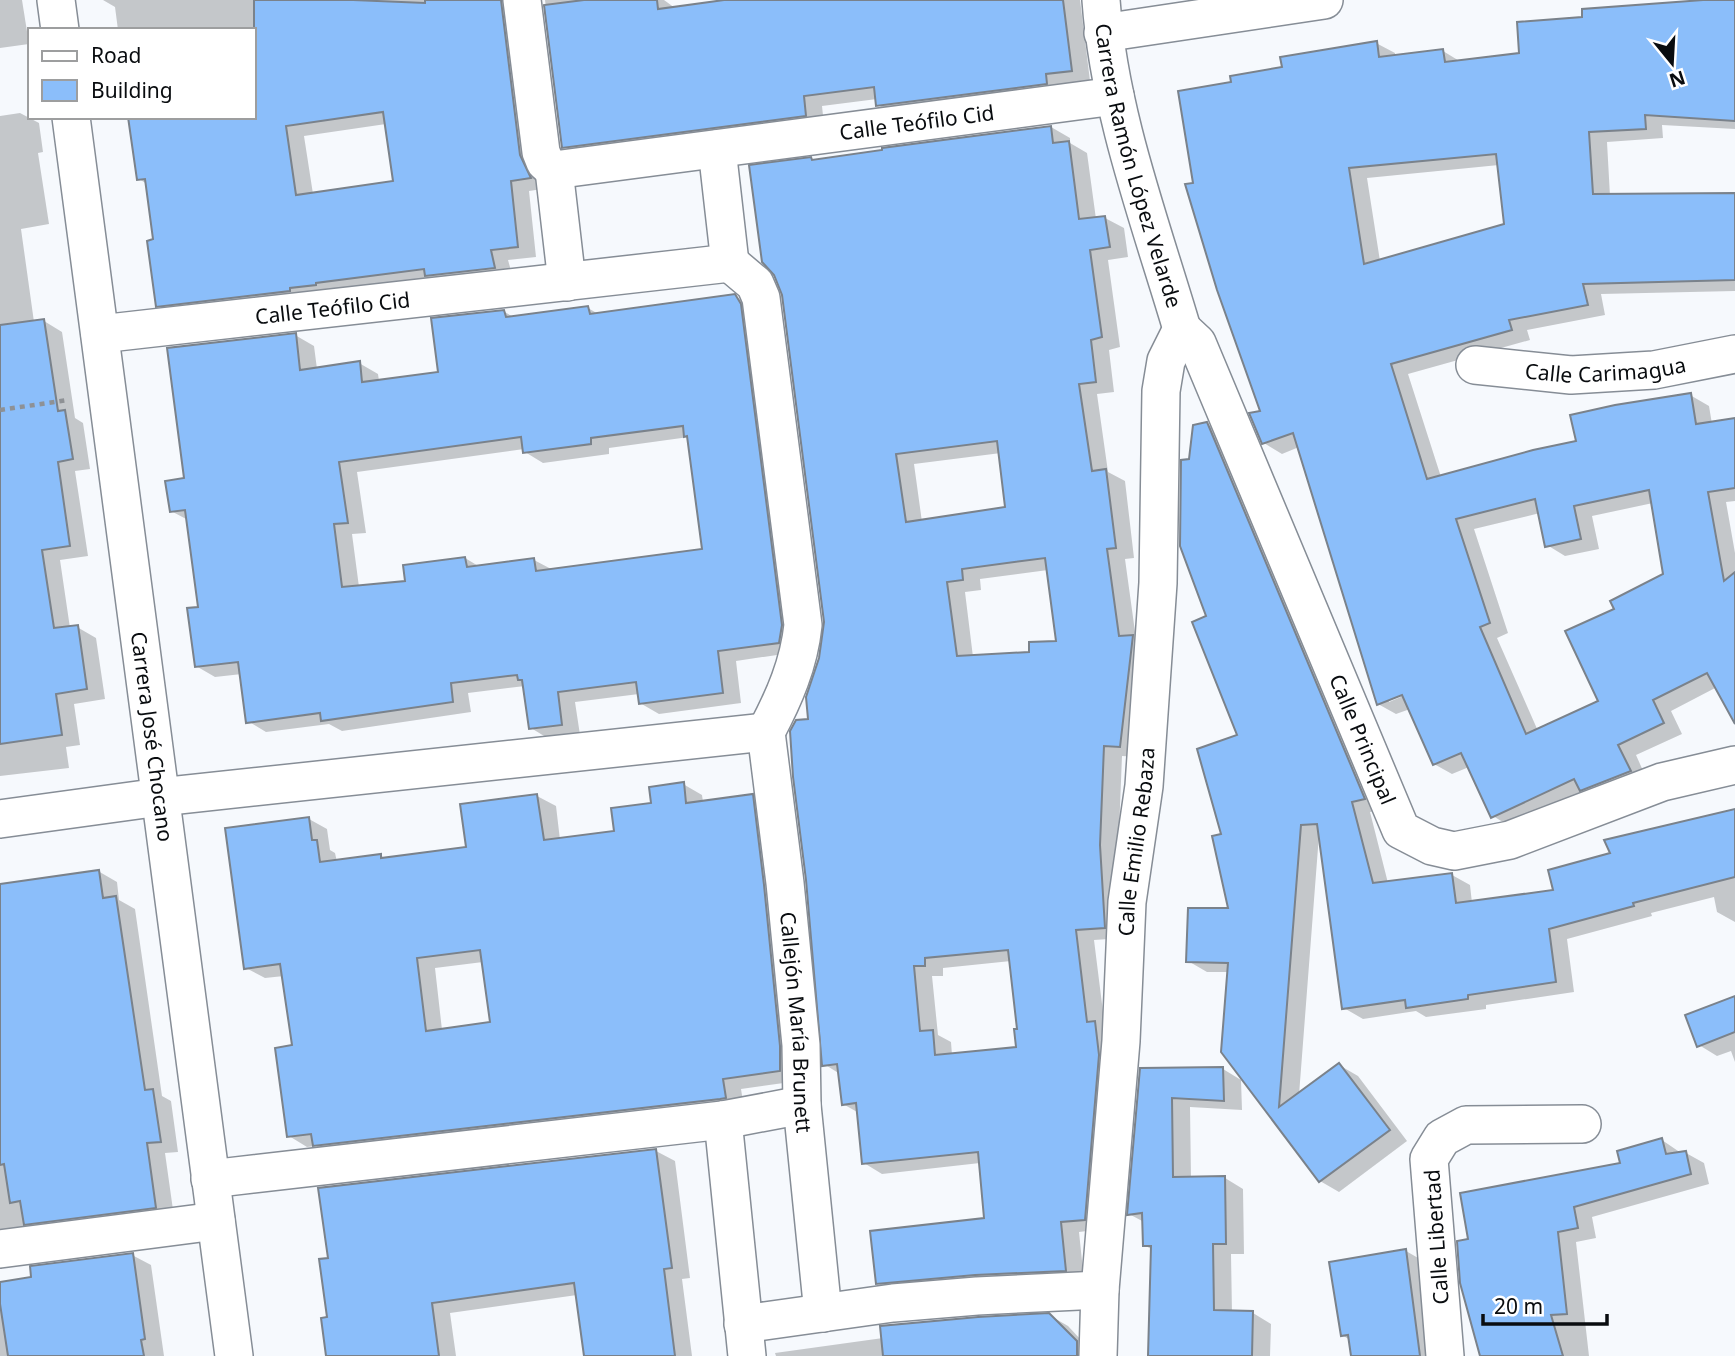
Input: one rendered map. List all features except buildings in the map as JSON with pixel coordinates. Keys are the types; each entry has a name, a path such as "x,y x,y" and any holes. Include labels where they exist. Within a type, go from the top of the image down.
{"street":[{"path":"56,0 60,28"},
{"path":"522,0 541,152 545,162 554,170 567,282"},
{"path":"1102,17 1324,0"},
{"name":"Carrera Ramón López Velarde","path":"1102,17 1116,109 1182,329"},
{"name":"Calle Teófilo Cid","path":"554,170 1115,96"},
{"name":"Carrera José Chocano","path":"71,119 234,1356"},
{"path":"0,819 160,797 766,733 794,669 801,646 803,625 761,298 755,284 730,263 718,149"},
{"name":"Calle Teófilo Cid","path":"100,334 730,263"},
{"name":"Calle Principal","path":"1182,329 1198,343 1401,830 1432,846 1454,851 1465,849 1510,840 1662,782 1735,765"},
{"name":"Calle Emilio Rebaza","path":"1098,1356 1100,1290 1121,1041 1128,902 1144,786 1157,597 1161,391 1166,361 1182,329"},
{"name":"Calle Carimagua","path":"1475,365 1571,374 1654,370 1735,354"},
{"name":"Callejón María Brunett","path":"766,733 800,1031 802,1105 823,1312"},
{"path":"210,1178 723,1120 802,1105"},
{"path":"723,1120 745,1340 823,1312 977,1296 1100,1290"},
{"name":"Calle Libertad","path":"1445,1356 1429,1160 1442,1138 1466,1125 1582,1124"},
{"path":"0,1248 216,1221"}],"path":[{"path":"0,410 108,395"}]}
